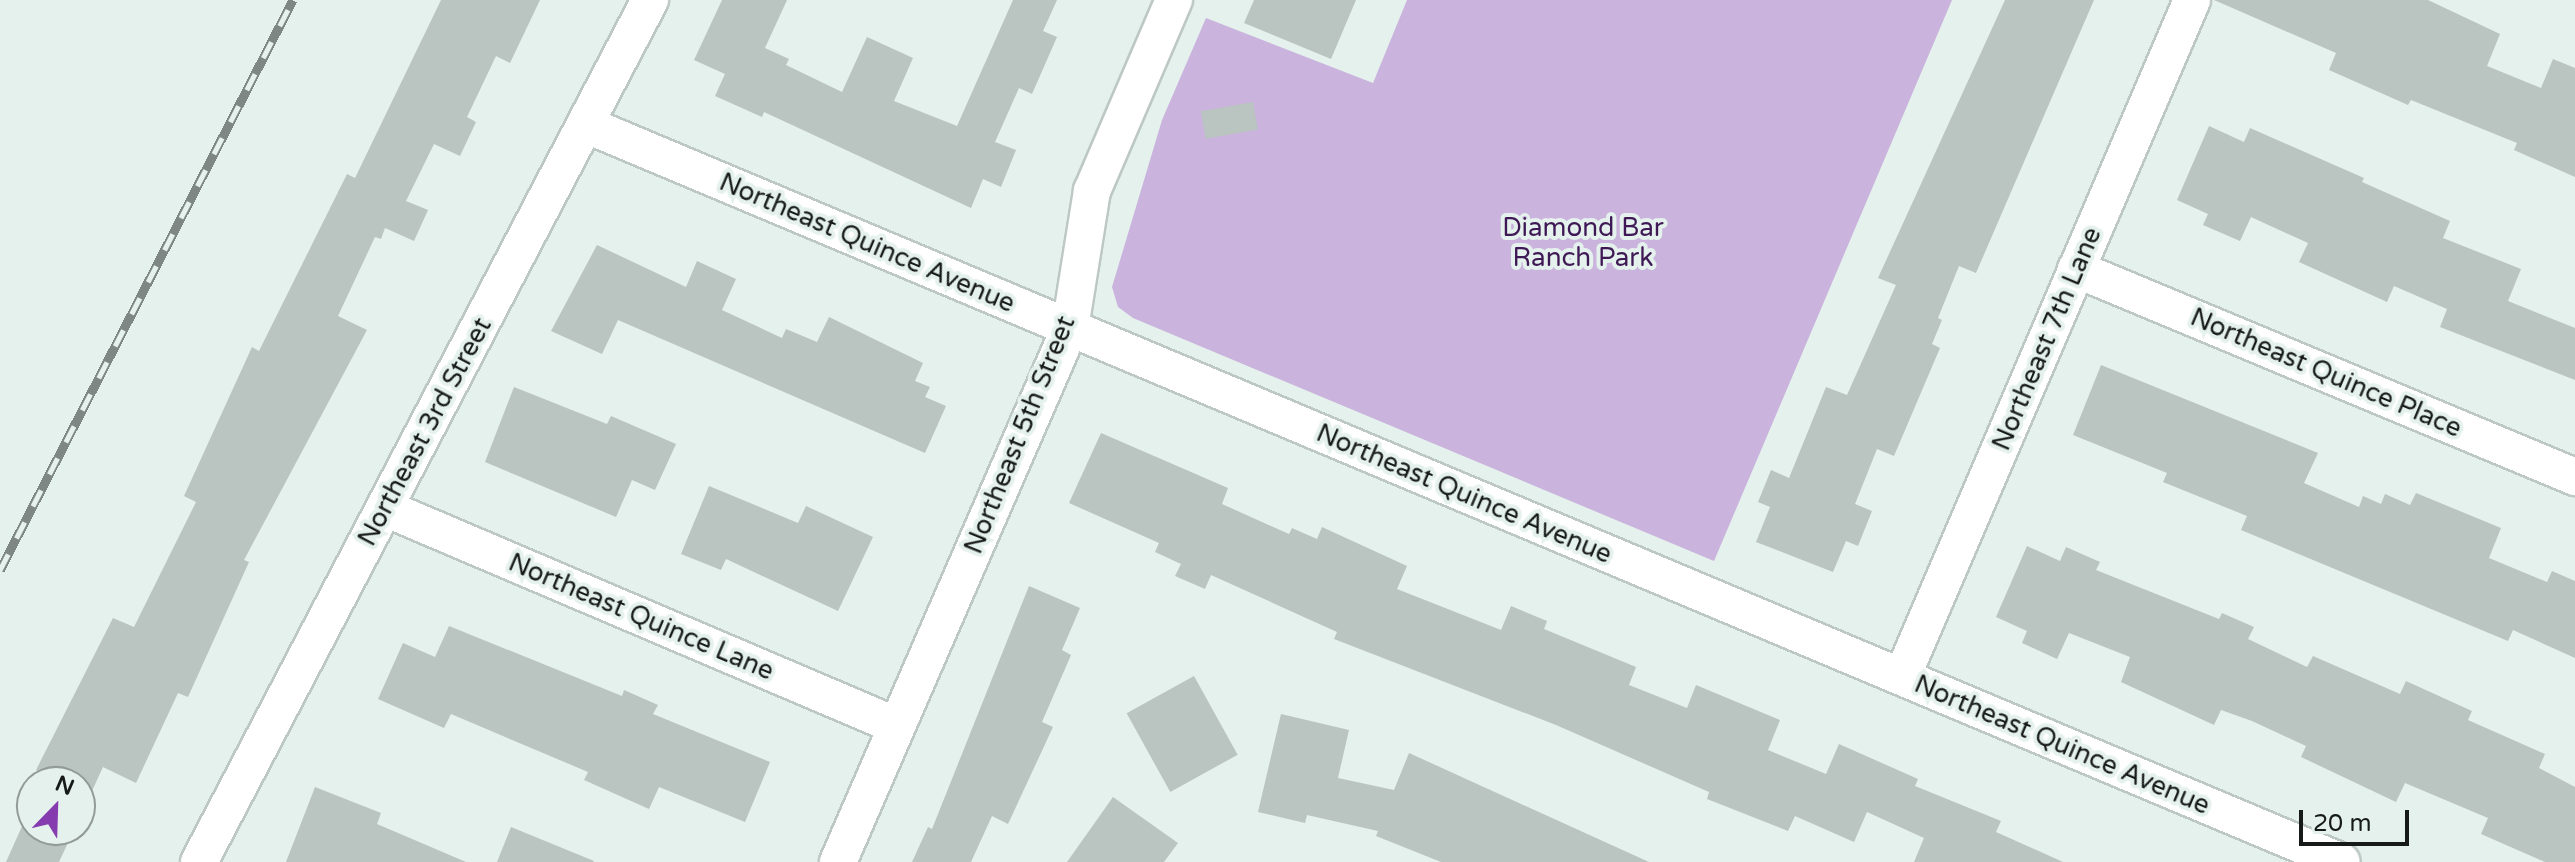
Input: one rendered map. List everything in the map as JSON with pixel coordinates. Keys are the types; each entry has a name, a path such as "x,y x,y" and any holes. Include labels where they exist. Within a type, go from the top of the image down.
{"street":[{"name":"Northeast 3rd Street","path":"199,862 650,0"},
{"name":"Northeast 5th Street","path":"838,862 1070,328 1092,191 1174,0"},
{"name":"Northeast 7th Lane","path":"1902,677 2192,0"},
{"name":"Northeast Quince Avenue","path":"587,125 2342,862"},
{"name":"Northeast Quince Place","path":"2076,269 2575,477"},
{"name":"Northeast Quince Lane","path":"385,508 897,726"}],"green space":[{"name":"Diamond Bar Ranch Park","path":"1407,0 1952,0 1714,561 1133,318 1118,307 1112,287 1162,120 1206,18 1373,83"}],"building":[{"path":"441,0 540,0 510,63 496,56 467,117 476,122 460,156 434,144 406,201 428,210 414,241 385,228 381,239 375,237 338,316 367,330 244,560 249,562 188,697 178,693 136,783 103,767 96,782 96,766 38,766 113,618 134,627 196,502 184,496 252,347 259,351 347,174 355,178"},
{"path":"722,0 787,0 765,48 789,59 786,65 842,92 867,37 913,58 894,101 957,126 1013,0 1057,0 1043,31 1057,37 1032,94 1019,88 995,142 1016,150 1001,187 983,179 971,208 764,112 762,117 715,96 725,74 694,60"},
{"path":"1254,0 1356,0 1331,59 1244,23"},
{"path":"2005,0 2094,0 1976,273 1959,266 1938,318 1942,320 1932,344 1940,348 1894,456 1877,449 1855,504 1872,511 1858,546 1846,541 1833,572 1756,542 1770,507 1758,502 1771,470 1789,478 1826,387 1847,395 1896,285 1878,278"},
{"path":"2214,0 2428,0 2500,34 2487,66 2541,88 2553,59 2575,68 2575,177 2514,150 2517,143 2411,100 2408,105 2329,70 2336,53"},
{"path":"1253,102 1258,130 1206,139 1201,111"},
{"path":"2209,126 2244,142 2250,128 2364,178 2362,182 2450,221 2443,238 2521,269 2508,301 2575,328 2575,380 2440,327 2447,309 2394,286 2387,302 2299,262 2308,243 2251,217 2240,241 2203,225 2208,214 2177,200"},
{"path":"597,245 686,287 697,261 736,279 722,310 782,338 786,329 817,342 829,317 923,363 915,381 930,387 925,397 946,406 925,453 618,320 602,354 551,331"},
{"path":"2101,365 2318,453 2304,483 2359,507 2363,496 2381,504 2385,494 2410,505 2416,493 2501,528 2489,558 2547,582 2552,571 2575,581 2575,658 2513,630 2508,641 2241,530 2247,516 2163,482 2167,473 2073,435"},
{"path":"514,387 607,424 611,416 676,444 655,490 632,480 616,517 485,462"},
{"path":"1101,433 1228,488 1222,504 1289,534 1292,528 1317,539 1322,527 1407,566 1397,589 1501,630 1511,606 1547,621 1544,629 1636,667 1629,685 1687,708 1696,685 1780,720 1768,750 1826,774 1839,744 1918,779 1915,786 2001,821 1996,832 2063,862 1914,862 1924,838 1867,812 1854,842 1795,816 1788,831 1707,799 1709,792 1556,725 1334,639 1337,632 1211,575 1205,589 1175,576 1181,564 1155,552 1159,543 1069,503"},
{"path":"709,486 798,523 806,506 873,537 838,611 726,559 721,570 681,554"},
{"path":"2027,546 2060,561 2066,547 2100,562 2096,570 2219,619 2222,613 2254,627 2248,639 2307,667 2313,656 2400,694 2406,681 2472,711 2468,720 2545,754 2539,768 2575,787 2575,862 2545,862 2481,834 2488,818 2405,783 2396,802 2301,757 2306,746 2252,721 2221,710 2214,725 2121,682 2130,657 2069,633 2057,659 2022,643 2027,631 1996,617"},
{"path":"1029,586 1080,608 1062,650 1071,655 1042,722 1053,727 1008,824 992,816 971,862 912,862 928,827 932,829"},
{"path":"449,626 622,696 624,690 658,705 653,714 770,762 745,822 659,787 649,809 584,780 588,772 451,714 444,728 378,699 403,643 435,657"},
{"path":"1194,676 1238,755 1170,792 1127,713"},
{"path":"1281,714 1349,730 1338,778 1394,790 1409,753 1649,862 1441,862 1376,836 1378,831 1307,815 1305,823 1258,812"},
{"path":"315,787 381,813 377,824 466,862 286,862"},
{"path":"1113,797 1178,843 1164,862 1067,862"},
{"path":"511,827 594,861 497,862"},
{"path":"16,840 16,846 66,846 59,862 6,862"}],"railway":[{"path":"0,570 293,0"}]}
